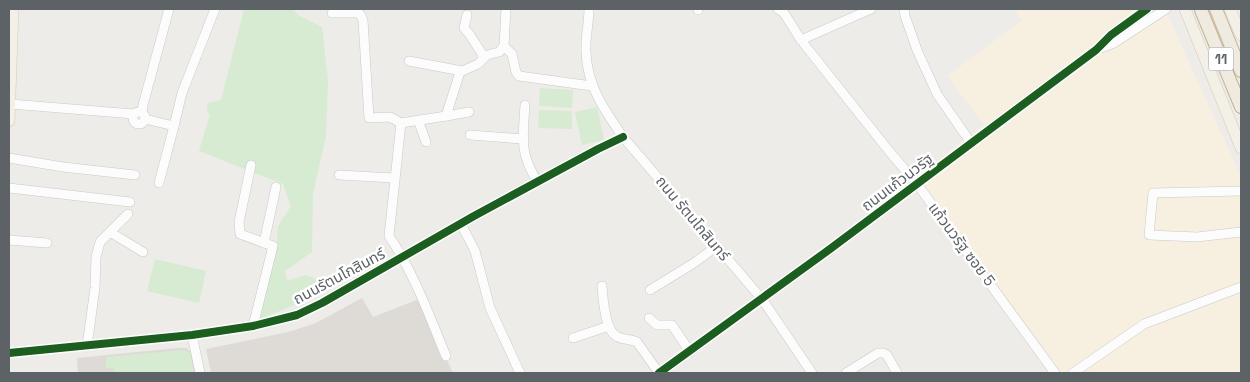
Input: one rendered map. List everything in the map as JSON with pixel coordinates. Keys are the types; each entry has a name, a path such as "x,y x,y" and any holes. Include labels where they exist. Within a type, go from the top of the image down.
{"highway":[{"name":"11","path":"1216,9 1241,70"},
{"name":"11","path":"1192,11 1241,107"}],"main road":[{"path":"9,121 13,9"},
{"path":"1231,10 1241,35"},
{"path":"1192,11 1241,148"}],"street":[{"path":"139,114 169,9"},
{"path":"159,183 182,93 214,9"},
{"path":"446,116 458,76 462,71 478,64 488,55 498,52 504,46 506,9"},
{"name":"ถนน รัตนโกสินทร์","path":"589,9 586,50 588,74 592,86 610,119 623,137 762,299 812,373"},
{"path":"778,9 784,12 801,40 853,13 871,9"},
{"path":"904,9 917,50 937,94 972,144"},
{"name":"ถนนแก้วนวรัฐ","path":"659,373 972,144 1147,9"},
{"name":"ถนนแก้วนวรัฐ","path":"1096,50 1114,43 1166,9"},
{"path":"332,13 357,13 364,20 369,118 390,117 402,123 469,112"},
{"path":"467,15 464,28 470,34 484,58"},
{"name":"แก้วนวรัฐ ซอย 5","path":"804,44 889,151 986,281 997,292 1055,373"},
{"path":"504,46 512,54 518,76 592,86"},
{"path":"409,61 462,71"},
{"path":"10,106 139,114 174,126"},
{"path":"525,106 524,151 529,169 538,182"},
{"path":"610,119 613,131 611,143"},
{"path":"418,120 426,142"},
{"path":"402,123 394,178 389,236 403,257 419,289 446,356"},
{"path":"470,136 523,139"},
{"name":"ถนนรัตนโกสินทร์","path":"9,353 192,335 253,326 297,315 623,137"},
{"path":"9,158 62,167 135,175"},
{"path":"251,165 239,222 240,234 273,246 253,326"},
{"path":"339,175 394,178"},
{"path":"264,243 276,187"},
{"path":"9,188 130,202"},
{"path":"1241,191 1153,193 1149,235 1197,237 1241,232"},
{"path":"87,346 95,288 96,258 100,242 128,214"},
{"path":"461,224 475,251 490,308 520,373"},
{"path":"110,232 143,252"},
{"path":"9,240 47,243"},
{"path":"650,290 694,263 717,246"},
{"path":"602,286 609,326 615,337 637,342 659,373"},
{"path":"1228,295 1241,287"},
{"path":"1082,373 1144,324 1228,295 1241,293"},
{"path":"649,318 657,325 672,326 690,352"},
{"path":"573,338 609,326"},
{"path":"1073,373 1133,334"},
{"path":"192,335 200,373"},
{"path":"846,373 878,353 884,352 897,373"}],"shaded area":[{"path":"1014,9 1165,9 1241,177 1241,373 1060,373 916,177 984,125 947,76 1022,20"},
{"path":"362,298 373,317 419,299 453,373 211,373 206,349 288,332 316,323"},
{"path":"187,348 191,352 196,373 78,373 77,358"}],"green space":[{"path":"244,9 293,9 298,15 322,27 328,81 326,136 313,194 312,252 285,271 287,281 306,275 322,281 322,294 260,319 276,250 278,226 291,206 283,184 199,151 210,114 207,111 207,103 221,100"},
{"path":"540,88 573,90 572,108 539,106"},
{"path":"597,107 604,140 582,145 575,112"},
{"path":"539,110 572,111 572,129 538,128"},
{"path":"155,259 206,271 199,303 147,291"},
{"path":"184,350 190,353 194,373 114,373 114,368 106,368 106,357"}],"cycle path":[{"path":"659,373 830,249 1096,50 1111,35 1147,9"},
{"path":"9,353 192,335 253,326 297,315 322,303 474,216 623,137"}]}
